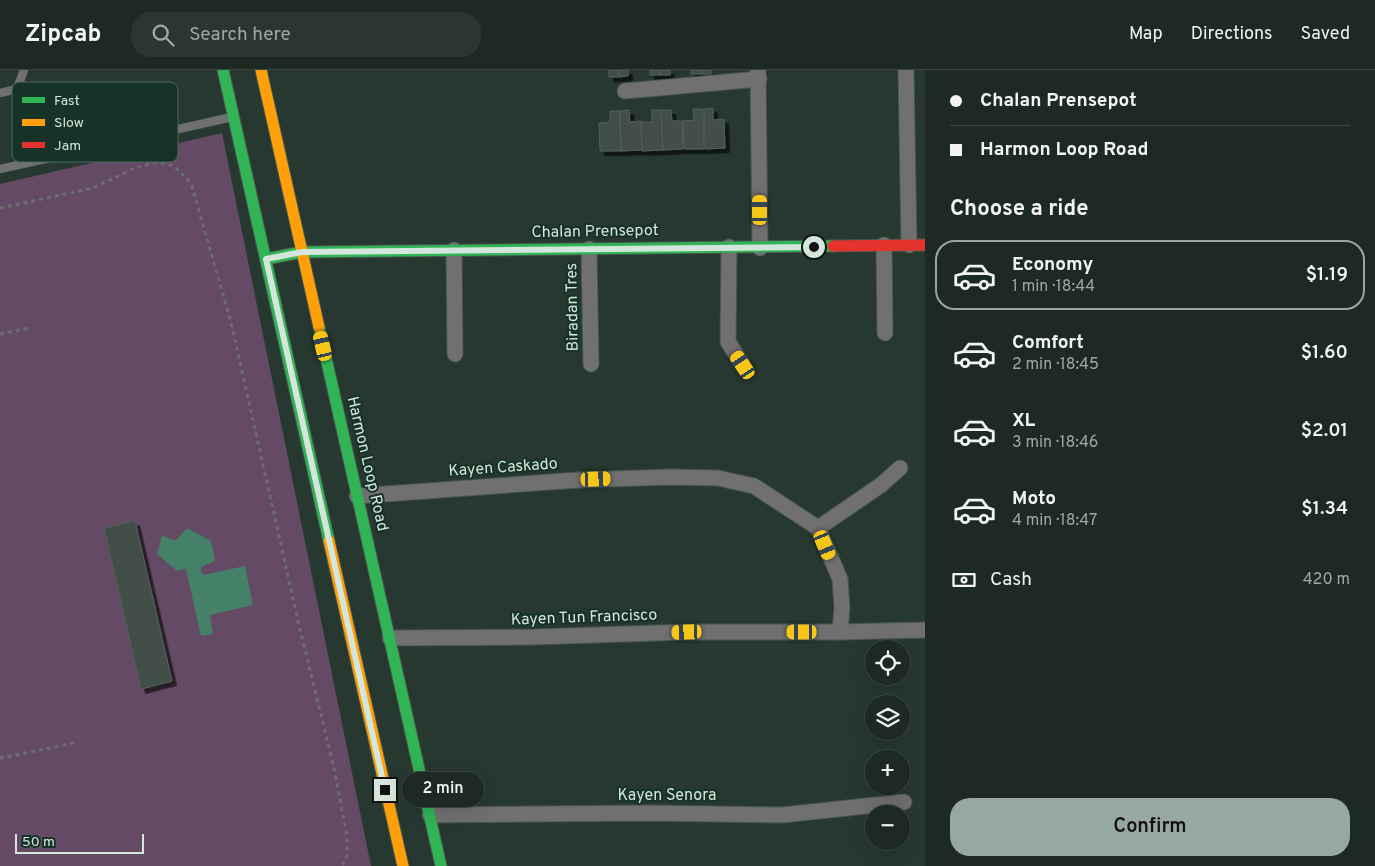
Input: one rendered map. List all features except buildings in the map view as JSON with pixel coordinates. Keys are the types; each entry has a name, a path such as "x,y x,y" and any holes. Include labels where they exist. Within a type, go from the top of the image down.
{"main road":[{"path":"223,70 402,866"},
{"name":"Harmon Loop Road","path":"261,70 441,866"},
{"name":"Chalan Prensepot","path":"266,259 302,252 925,245"}],"street":[{"path":"906,70 909,245"},
{"path":"625,91 758,74 760,248"},
{"path":"884,245 885,334"},
{"path":"728,247 728,342 743,365"},
{"name":"Biradan Tres","path":"589,249 591,364"},
{"path":"454,250 455,354"},
{"path":"840,632 842,608 840,579 818,528 881,485 900,468"},
{"name":"Kayen Caskado","path":"357,496 578,480 672,477 718,478 754,486 818,528"},
{"name":"Kayen Tun Francisco","path":"390,638 532,637 687,632 925,630"},
{"name":"Kayen Senora","path":"430,816 649,813 782,815 904,802"}],"lane":[{"path":"20,82 24,70"},
{"path":"178,129 234,117"},
{"path":"0,169 32,162"}],"path":[{"path":"0,208 93,188 135,168 157,162 174,166 191,183 231,322 298,621 334,768 347,836 347,855 342,866"},
{"path":"0,334 29,328"},
{"path":"0,757 78,742"}],"shaded area":[{"path":"222,133 371,866 0,866 0,184 96,162 178,162 178,143"},
{"path":"187,528 211,541 215,561 201,567 201,572 204,575 245,566 253,605 210,615 213,634 201,636 186,569 177,571 157,554 162,535 175,541"}],"traffic: fast":[{"path":"223,70 329,541"},
{"path":"266,259 302,252 833,246"},
{"path":"319,327 441,866"}],"traffic: slow":[{"path":"261,70 319,327"},
{"path":"329,541 403,866"}],"traffic: jam":[{"path":"833,246 925,245"}],"route":[{"path":"385,790 266,259 302,252 814,247"}]}
